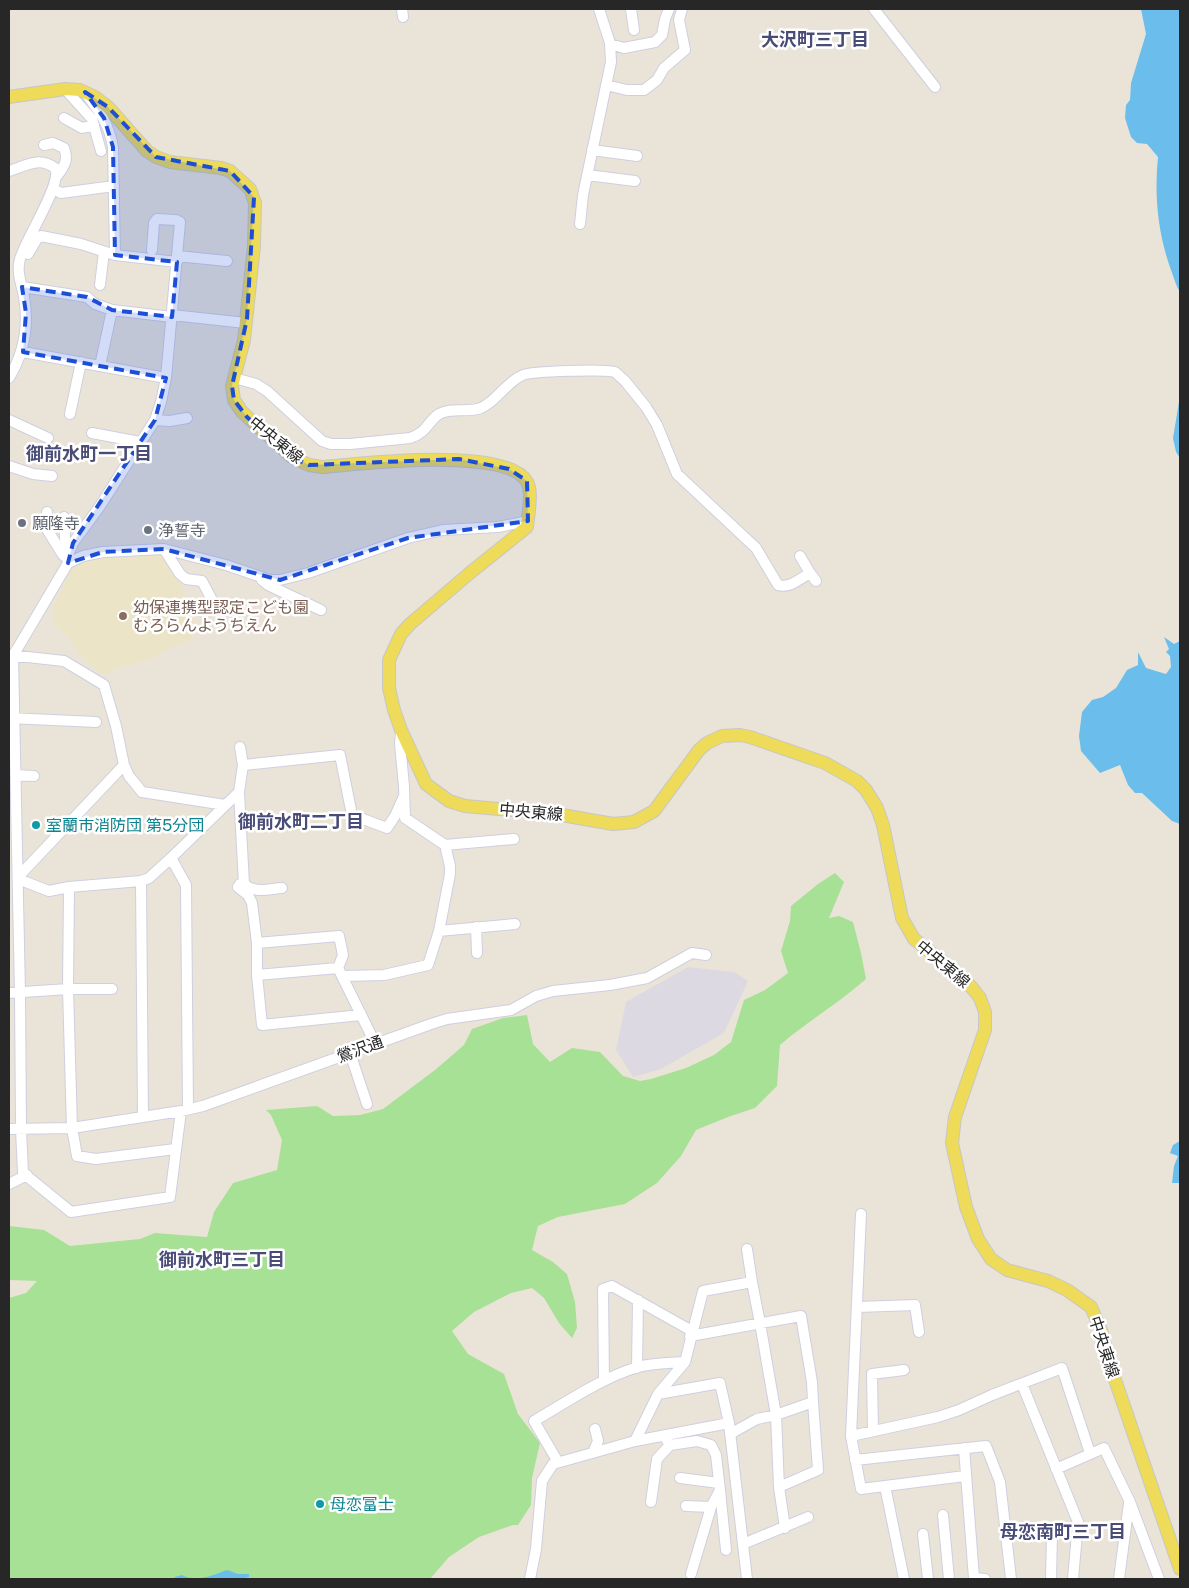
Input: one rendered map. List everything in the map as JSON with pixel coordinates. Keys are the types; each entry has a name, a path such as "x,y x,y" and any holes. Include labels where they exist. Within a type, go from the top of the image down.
{"main road":[{"name":"中央東線","path":"9,97 65,89 84,92 108,107 147,151 156,157 170,162 221,168 230,171 250,190 254,197 256,209 253,264 244,340 232,386 234,400 242,412 292,457 309,465 322,467 459,459 493,464 515,472 527,481 530,496 526,529 456,584 410,624 401,634 388,660 389,688 394,710 401,730 426,784 449,801 464,806 556,814 613,824 634,822 654,812 699,750 716,738 729,735 750,737 825,763 857,781 866,790 877,808 883,825 900,912 907,930 914,939 963,978 980,998 985,1012 985,1030 955,1117 952,1142 966,1207 978,1239 991,1259 1007,1270 1048,1281 1067,1290 1091,1307 1101,1330 1111,1368 1180,1569"}],"street":[{"path":"580,224 587,174 611,62 610,44 599,9"},
{"path":"631,9 634,30"},
{"path":"610,44 624,48 654,42 662,35 669,9"},
{"path":"606,85 627,90 644,90 658,80 664,68 685,50 679,20 682,9"},
{"path":"874,9 938,85 926,94"},
{"path":"65,89 92,119 101,151"},
{"path":"84,92 104,118 110,130 113,147 115,255"},
{"path":"64,118 82,128 94,125"},
{"path":"9,378 22,352 26,313 18,266 22,252 53,189 57,176 65,166 67,153 64,148 54,143 44,145"},
{"path":"592,150 637,156"},
{"path":"9,171 32,163 43,162 55,168 57,176"},
{"path":"587,174 635,181"},
{"path":"53,189 61,193 114,186"},
{"path":"152,250 154,223 157,220 176,220 180,222 166,378 155,420 100,506 70,547 67,560 11,656 12,718 16,775 13,803 13,865 16,880 20,993 23,1173 71,1212 170,1197 175,1149 185,1110 186,885 171,858"},
{"path":"18,266 38,237 41,236 81,244 115,255 228,260"},
{"path":"100,285 104,252"},
{"path":"22,287 87,297 95,304 112,310 246,323"},
{"path":"100,366 112,310"},
{"path":"22,352 166,378"},
{"path":"70,414 81,362"},
{"path":"234,378 256,384 267,391 322,441 338,445 410,438 420,435 438,415 447,411 479,408 488,404 512,382 524,375 610,370 615,372 624,381 646,407 657,425 677,474 756,548 778,585 789,585 813,577 800,556"},
{"path":"155,420 170,421 187,418"},
{"path":"9,420 48,438"},
{"path":"92,433 140,442"},
{"path":"9,466 33,474 52,476"},
{"path":"47,512 48,531 67,560"},
{"path":"64,517 65,539 70,547"},
{"path":"67,560 103,552 164,549 270,580 292,578 408,538 443,530 498,527 528,521"},
{"path":"164,549 180,574 186,579 202,581 211,598"},
{"path":"259,576 268,585 321,610"},
{"path":"11,656 64,662 104,686 116,726 124,765 129,776 142,792 225,805"},
{"path":"12,718 96,722"},
{"path":"401,730 400,744 405,818 445,845 514,839"},
{"path":"240,747 243,765 239,792 244,884 248,888 256,890 282,888"},
{"path":"243,765 340,755 352,815 386,828 395,816 404,796"},
{"path":"16,880 124,765"},
{"path":"16,775 34,776"},
{"path":"16,880 49,891 70,887 141,881 149,878 239,792"},
{"path":"258,975 340,972 384,975 428,965 439,931 450,874 445,845"},
{"path":"141,881 143,1117"},
{"path":"244,884 240,884 238,887 248,895 252,903 257,942 262,1025 361,1015"},
{"path":"70,887 68,989 72,1128 76,1156 96,1159 175,1149"},
{"path":"439,931 515,924"},
{"path":"476,928 477,954"},
{"path":"257,942 339,936 343,955 340,972 375,1043"},
{"name":"鶯沢通","path":"9,1129 72,1128 185,1110 211,1103 375,1043 447,1019 511,1010 536,996 553,991 610,985 647,978 692,953 706,954"},
{"path":"9,993 68,989 112,989"},
{"path":"350,1053 368,1104"},
{"path":"9,1184 27,1175"},
{"path":"861,1214 851,1436 860,1489 966,1476"},
{"path":"747,1249 776,1415 779,1486 785,1528"},
{"path":"635,1442 658,1394 685,1362 703,1291 752,1282"},
{"path":"604,1381 603,1289 612,1286 691,1333 801,1316 812,1382 818,1470 779,1486"},
{"path":"637,1368 638,1300"},
{"path":"857,1307 915,1305 919,1332"},
{"path":"558,1462 534,1421 604,1381 637,1368 654,1364 685,1362"},
{"path":"851,1436 938,1417 1062,1368 1090,1453"},
{"path":"873,1431 872,1374 904,1370"},
{"path":"658,1394 720,1383 730,1428 747,1579"},
{"path":"1022,1384 1078,1522 1073,1579"},
{"path":"530,1579 536,1549 542,1480 553,1464 664,1436 730,1428 813,1402"},
{"path":"593,1453 598,1441 595,1430"},
{"path":"664,1436 670,1445"},
{"path":"651,1502 657,1459 670,1445 697,1440 711,1445 716,1456 726,1550"},
{"path":"855,1460 986,1446 1000,1482 1010,1579"},
{"path":"964,1448 974,1578 985,1579"},
{"path":"1056,1469 1104,1448 1130,1502 1159,1579"},
{"path":"680,1478 720,1486"},
{"path":"691,1574 710,1507 720,1486"},
{"path":"885,1486 904,1579"},
{"path":"1119,1579 1130,1502"},
{"path":"686,1506 710,1507"},
{"path":"943,1514 949,1579"},
{"path":"743,1544 808,1517"},
{"path":"924,1534 928,1579"},
{"path":"1051,1579 1052,1535"}],"highlighted area":[{"path":"85,92 108,107 156,157 230,171 254,197 247,319 232,386 234,400 247,417 292,457 309,465 459,459 509,469 527,481 528,521 408,538 280,580 164,549 103,552 68,563 73,543 155,420 166,378 23,352 26,313 22,287 87,297 112,310 172,317 177,262 115,255 113,147 104,118"}],"shaded area":[{"name":"幼保連携型認定こども園 むろらんようちえん","path":"147,553 162,555 181,579 183,591 192,608 195,623 192,640 175,645 152,659 117,667 111,674 101,673 83,659 70,639 54,624 53,607 74,564 88,558"},
{"path":"688,967 734,972 748,981 724,1033 661,1069 633,1077 616,1050 626,1002"}],"green space":[{"path":"835,873 844,882 829,918 839,916 853,922 866,979 780,1045 777,1086 755,1108 696,1130 681,1156 657,1183 625,1204 558,1217 538,1226 532,1250 553,1262 567,1274 575,1302 577,1328 572,1338 559,1323 544,1298 532,1288 511,1293 474,1312 452,1331 468,1354 504,1374 518,1414 540,1443 532,1478 531,1505 518,1525 479,1537 449,1557 430,1579 9,1579 9,1298 26,1293 37,1281 9,1280 9,1226 44,1230 70,1246 140,1239 155,1233 207,1237 214,1212 233,1183 277,1170 282,1140 271,1115 266,1110 317,1106 333,1116 360,1115 383,1109 435,1070 464,1045 472,1029 503,1018 527,1015 533,1044 550,1062 572,1048 600,1052 623,1076 640,1081 686,1068 714,1055 731,1042 744,1000 765,990 788,973 781,951 790,921 791,906"}],"water":[{"path":"1141,9 1180,9 1180,292 1175,282 1160,229 1157,200 1158,157 1147,144 1137,143 1131,137 1125,118 1126,105 1130,100 1131,83 1146,34"},
{"path":"1180,396 1180,458 1176,452 1173,438"},
{"path":"1164,637 1174,644 1180,641 1180,824 1172,821 1142,793 1135,793 1128,785 1120,765 1100,773 1081,751 1079,736 1082,712 1092,700 1103,697 1116,688 1127,670 1138,665 1138,652 1146,668 1166,674 1171,667 1170,656 1166,652 1169,649"},
{"path":"1180,1141 1180,1183 1172,1183 1174,1166 1178,1156 1170,1153 1173,1145"},
{"path":"227,1570 238,1574 249,1574 249,1577 240,1579 174,1579 182,1575 199,1578"}],"place":[{"name":"願隆寺","path":"22,523"},
{"name":"浄誓寺","path":"148,530"},
{"name":"幼保連携型認定こども園 むろらんようちえん","path":"123,616"},
{"name":"室蘭市消防団 第5分団","path":"36,825"},
{"name":"母恋富士","path":"320,1504"}],"district":[{"name":"大沢町三丁目","path":"815,39"},
{"name":"御前水町一丁目","path":"89,453"},
{"name":"御前水町二丁目","path":"301,821"},
{"name":"御前水町三丁目","path":"222,1259"},
{"name":"母恋南町三丁目","path":"1063,1531"}]}
